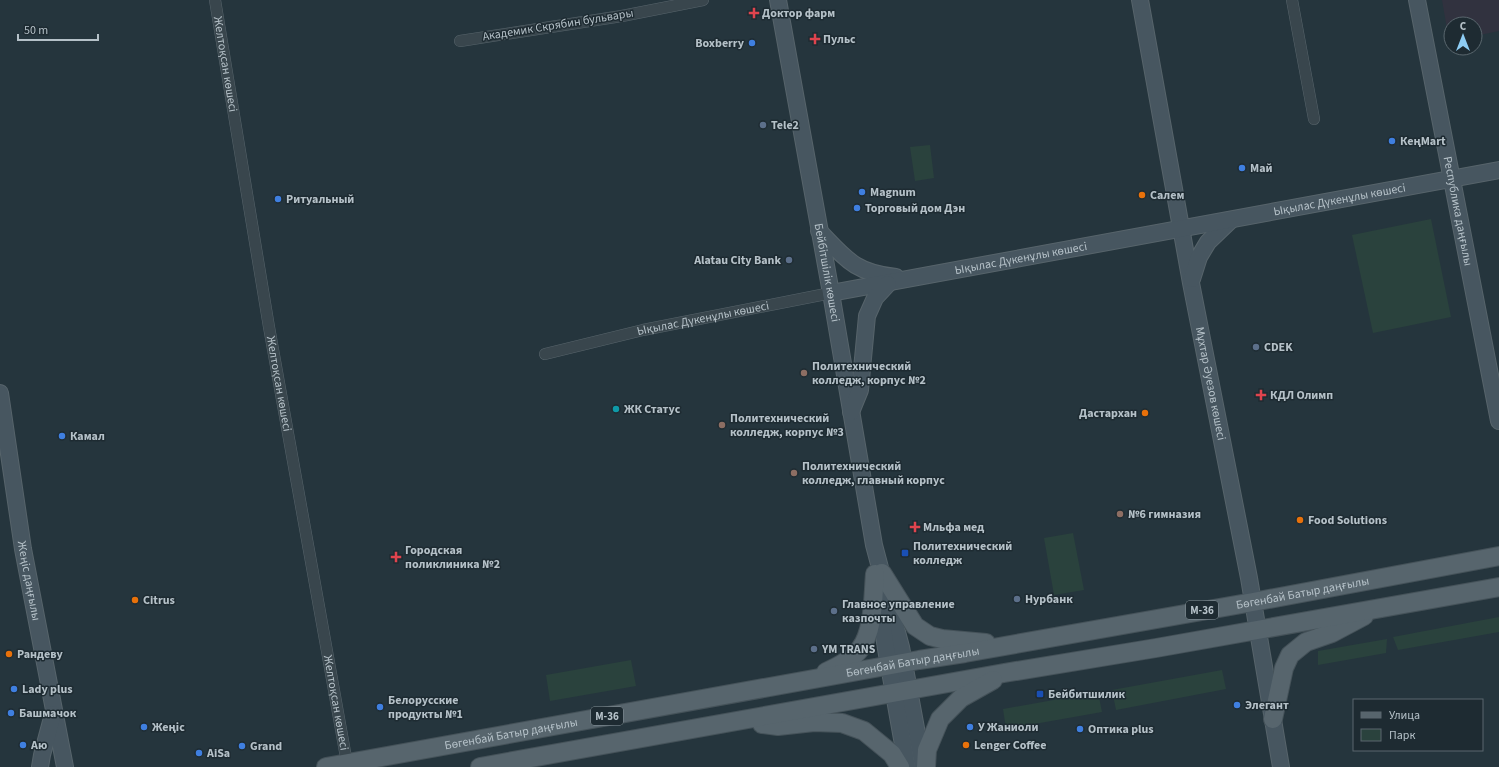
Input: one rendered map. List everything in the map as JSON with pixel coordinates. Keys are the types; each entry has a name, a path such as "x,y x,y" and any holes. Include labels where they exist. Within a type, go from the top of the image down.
{"main road":[{"name":"Бейбітшілік көшесі","path":"778,0 831,293 878,573 901,646 896,664 902,692 923,767"},
{"name":"Мұхтар Әуезов көшесі","path":"1140,0 1191,283 1258,629 1281,767"},
{"name":"Республика даңғылы","path":"1417,0 1499,421"},
{"name":"Ықылас Дүкенұлы көшесі","path":"831,293 888,284 1499,170"},
{"path":"1191,283 1199,257 1208,242 1232,220"},
{"path":"819,231 846,259 861,270 878,275 913,279"},
{"path":"851,412 860,390 867,316 875,298 888,284"},
{"name":"Жеңіс даңғылы","path":"0,393 23,549 65,767"},
{"name":"Бөгенбай Батыр даңғылы","path":"326,767 347,765 812,679 1253,602 1499,556"},
{"path":"878,573 915,626 930,636 942,639 1007,645"},
{"path":"812,679 840,666 859,650 868,633 878,573"},
{"name":"M-36","path":"480,767 1004,673 1156,648 1499,587"},
{"path":"1272,719 1284,668 1290,655 1306,642 1332,633 1380,608"},
{"path":"926,767 927,750 940,719 961,698 1004,673"},
{"name":"Бейбітшілік көшесі","path":"902,692 907,767"},
{"path":"40,767 54,709"},
{"path":"742,720 778,726 814,722 842,723 864,731 892,754 900,767"}],"street":[{"name":"Желтоқсан көшесі","path":"215,0 272,342 347,765"},
{"name":"Академик Скрябин бульвары","path":"460,41 622,16 703,0"},
{"path":"1292,0 1314,119"},
{"name":"Ықылас Дүкенұлы көшесі","path":"545,354 643,330 831,293"}],"shaded area":[{"path":"1442,0 1499,0 1499,31 1483,34 1483,16 1445,16"}],"green space":[{"path":"930,145 934,178 915,181 910,147"},
{"path":"1431,219 1451,317 1373,333 1352,235"},
{"path":"1073,533 1084,590 1054,595 1044,538"},
{"path":"1499,617 1499,632 1398,650 1393,637"},
{"path":"1387,639 1386,653 1318,665 1318,651"},
{"path":"631,660 636,686 550,701 546,675"},
{"path":"1222,670 1226,689 1116,710 1112,690"},
{"path":"1098,692 1102,712 1006,729 1003,709"}],"place":[{"name":"Доктор фарм","path":"754,13"},
{"name":"Пульс","path":"815,39"},
{"name":"Boxberry","path":"752,43"},
{"name":"Tele2","path":"763,125"},
{"name":"КеңMart","path":"1392,141"},
{"name":"Май","path":"1242,168"},
{"name":"Magnum","path":"862,192"},
{"name":"Салем","path":"1142,195"},
{"name":"Ритуальный","path":"278,199"},
{"name":"Торговый дом Дэн","path":"857,208"},
{"name":"Alatau City Bank","path":"789,260"},
{"name":"CDEK","path":"1256,347"},
{"name":"Политехнический колледж, корпус №2","path":"804,373"},
{"name":"КДЛ Олимп","path":"1261,395"},
{"name":"ЖК Статус","path":"616,409"},
{"name":"Дастархан","path":"1145,413"},
{"name":"Политехнический колледж, корпус №3","path":"722,425"},
{"name":"Камал","path":"62,436"},
{"name":"Политехнический колледж, главный корпус","path":"794,473"},
{"name":"№6 гимназия","path":"1120,514"},
{"name":"Food Solutions","path":"1300,520"},
{"name":"Мльфа мед","path":"915,527"},
{"name":"Политехнический колледж","path":"905,553"},
{"name":"Городская поликлиника №2","path":"396,557"},
{"name":"Нурбанк","path":"1017,599"},
{"name":"Citrus","path":"135,600"},
{"name":"Главное управление казпочты","path":"834,611"},
{"name":"YM TRANS","path":"814,649"},
{"name":"Рандеву","path":"9,654"},
{"name":"Lady plus","path":"14,689"},
{"name":"Бейбитшилик","path":"1040,694"},
{"name":"Элегант","path":"1237,705"},
{"name":"Белорусские продукты №1","path":"380,707"},
{"name":"Башмачок","path":"11,713"},
{"name":"Жеңіс","path":"144,727"},
{"name":"У Жаниоли","path":"970,727"},
{"name":"Оптика plus","path":"1080,729"},
{"name":"Аю","path":"23,745"},
{"name":"Lenger Coffee","path":"966,745"},
{"name":"Grand","path":"242,746"},
{"name":"AiSa","path":"199,753"}]}
